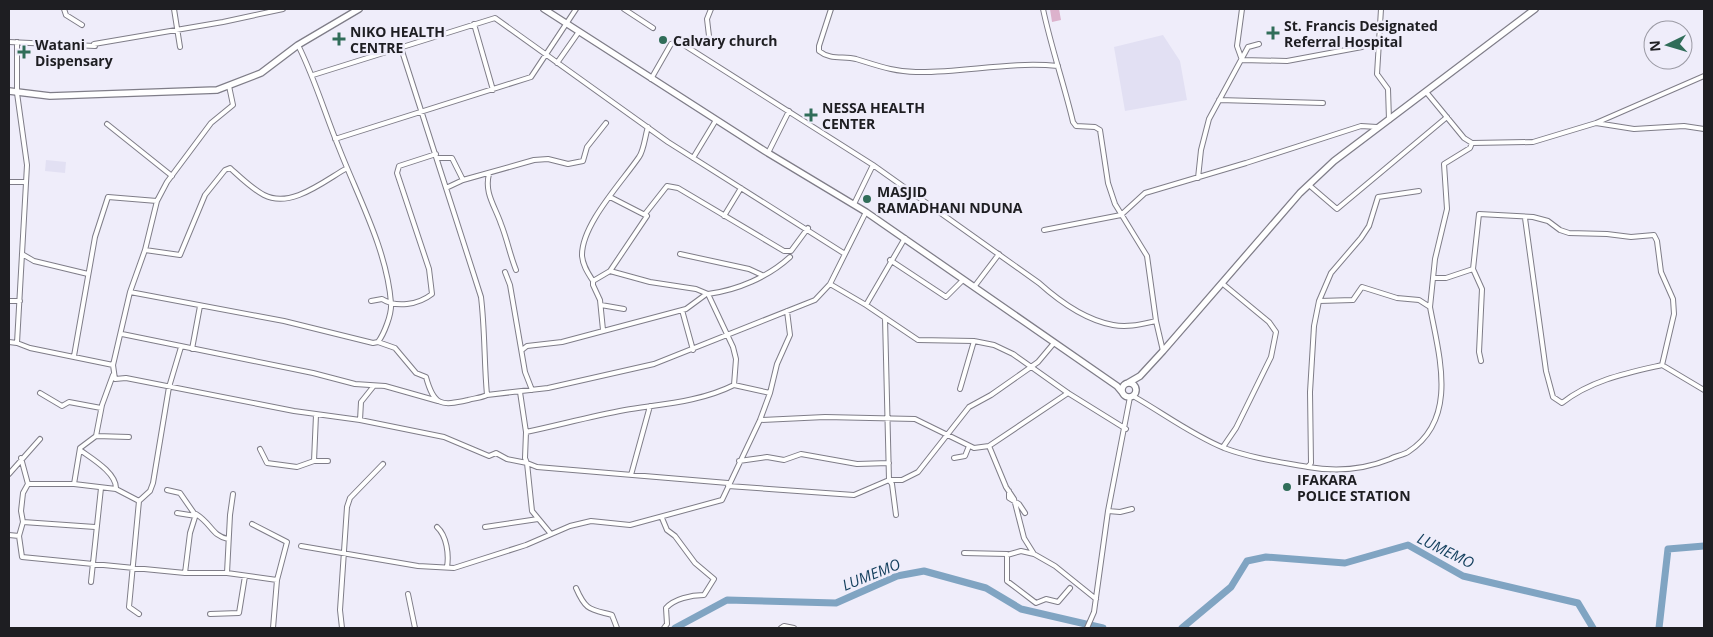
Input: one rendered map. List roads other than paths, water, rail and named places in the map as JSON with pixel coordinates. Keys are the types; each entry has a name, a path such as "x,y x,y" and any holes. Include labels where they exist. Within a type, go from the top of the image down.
{"main road":[{"path":"9,92 50,96 158,94 196,92 229,86 261,73 298,46 359,9"},
{"path":"544,9 768,153 854,204 1122,392 1132,396 1140,376"},
{"path":"1122,392 1127,383 1140,376 1163,351 1309,184 1334,161 1377,127 1426,93 1535,9"},
{"path":"1113,384 1127,383 1134,385 1136,389"}],"street":[{"path":"64,9 66,15 82,25"},
{"path":"174,9 180,47"},
{"path":"9,42 94,45 283,9"},
{"path":"335,139 531,77 548,55 576,9"},
{"path":"624,9 653,28"},
{"path":"709,36 708,19 712,9"},
{"path":"831,9 819,46 819,51 826,56 854,59 878,68 915,72 1033,64 1058,66"},
{"path":"1043,9 1051,45 1074,125 1095,127 1102,135 1108,183 1121,216 1147,256 1156,322 1163,351"},
{"path":"1242,9 1236,46 1242,60"},
{"path":"1380,9 1378,74 1388,89 1388,120"},
{"path":"313,75 495,18 648,128 693,158 808,228 845,254"},
{"path":"474,24 493,90"},
{"path":"557,63 578,32"},
{"path":"17,42 17,93 26,165 17,343"},
{"path":"652,79 671,44 677,42 873,165 1039,283 1058,300 1113,325 1132,326 1156,322"},
{"path":"1198,178 1201,150 1209,119 1248,46 1258,44"},
{"path":"298,46 313,75 335,139 382,259 392,305 382,337 378,342"},
{"path":"1242,60 1287,61 1362,47"},
{"path":"401,48 481,297 486,332 485,369 488,395"},
{"path":"1426,93 1464,138 1472,144 1533,142 1596,124 1704,76"},
{"path":"96,436 101,408 113,375 113,365 122,334 130,292 145,250 157,201 172,176 211,123 233,105 229,86"},
{"path":"1220,100 1323,102"},
{"path":"768,153 789,111"},
{"path":"1309,184 1337,209 1446,117"},
{"path":"693,158 716,120"},
{"path":"446,188 463,180 534,160 548,158 568,164 583,161 587,146 606,123"},
{"path":"107,124 172,176"},
{"path":"1596,124 1634,129 1684,126 1704,129"},
{"path":"1044,230 1121,216 1145,193 1361,126 1377,127"},
{"path":"603,330 601,306 593,281 585,269 582,256 585,240 610,197 641,155 648,128"},
{"path":"1088,628 1094,612 1108,511 1132,396 1200,437 1223,447 1243,454 1332,471 1372,466 1407,453 1423,440 1437,417 1442,388 1439,352 1430,307 1433,278 1447,208 1444,164 1470,148 1472,144"},
{"path":"371,302 382,299 392,305 423,301 432,294 429,269 397,173 399,166 436,156 452,158 463,180"},
{"path":"854,204 873,165"},
{"path":"145,250 180,255 205,196 225,170 230,168 264,195 277,198 292,198 347,168"},
{"path":"489,174 487,182 489,197 501,224 516,270"},
{"path":"9,182 24,182"},
{"path":"593,281 610,271 647,216 645,214 667,186 678,188 784,251 791,251 808,228"},
{"path":"724,216 741,188"},
{"path":"1308,467 1311,463 1310,392 1314,326 1319,301 1331,273 1369,226 1378,197 1419,191"},
{"path":"74,356 95,236 108,196 157,201"},
{"path":"610,197 647,216"},
{"path":"122,334 373,387 385,386 450,405 488,395 532,390 654,364 815,300 830,284 866,212"},
{"path":"1481,361 1479,352 1482,289 1473,269 1479,214 1533,217 1548,221 1560,230 1569,233 1608,234 1631,237 1654,234 1657,241 1661,272 1673,299 1674,314 1662,365"},
{"path":"1525,218 1546,371 1553,397 1562,403 1579,390 1618,375 1662,365 1704,390"},
{"path":"866,304 890,260 905,238"},
{"path":"22,254 34,261 88,274"},
{"path":"680,254 741,267 762,275"},
{"path":"974,287 999,254"},
{"path":"522,350 527,346 562,342 682,310 707,294 735,288 776,270 790,257"},
{"path":"890,260 946,297 963,280"},
{"path":"1433,278 1446,278 1473,269"},
{"path":"610,271 650,282 696,289 707,294 728,336 736,359 734,385"},
{"path":"505,272 510,285 525,372 532,390"},
{"path":"830,284 866,304 918,340 974,341 994,345 1013,354 1068,393 1126,429"},
{"path":"1223,284 1269,322 1276,332 1271,357 1236,428 1223,447"},
{"path":"1319,301 1353,300 1362,287 1397,298 1419,300 1430,307"},
{"path":"130,292 284,321 369,342 378,342 395,348 416,373 426,377 431,395 438,401"},
{"path":"9,301 20,301"},
{"path":"192,349 200,306"},
{"path":"601,306 624,309"},
{"path":"682,310 693,350"},
{"path":"301,546 418,566 454,568 485,559 570,526 591,521 630,525 662,518 722,500 760,420 770,393 777,364 790,335 787,311"},
{"path":"885,318 889,480 892,484 896,515"},
{"path":"960,389 974,341"},
{"path":"9,342 113,365"},
{"path":"113,375 115,379 126,378 316,415 360,420 444,437 490,456 496,453 507,460 527,463 537,467 854,495 889,480 902,480 918,472 969,407 991,395 1038,362 1054,343"},
{"path":"140,614 129,607 139,501 150,491 153,483 169,387 181,347"},
{"path":"526,432 650,406 692,400 717,393 734,385 770,393"},
{"path":"360,420 361,402 373,387"},
{"path":"520,392 526,432 525,458 532,511 551,534"},
{"path":"40,393 62,406 69,402 101,408"},
{"path":"760,420 825,418 915,419 974,448 989,446 1068,393"},
{"path":"631,475 650,406"},
{"path":"314,461 316,415"},
{"path":"74,484 81,446 96,436 129,438"},
{"path":"9,474 21,458 40,439"},
{"path":"954,458 966,456 969,446"},
{"path":"989,446 1015,502 1024,538 1034,554"},
{"path":"260,449 267,462 297,467 314,461 328,461"},
{"path":"80,450 110,475 116,485 116,489"},
{"path":"739,461 768,457 784,460 801,454 858,464 889,463"},
{"path":"21,458 28,484 23,494 21,511 23,522 19,536 22,557 185,573 227,573 277,580"},
{"path":"342,628 340,610 350,498 382,464"},
{"path":"28,484 74,484 116,489 139,501"},
{"path":"91,582 95,527 101,488"},
{"path":"167,490 180,493 196,516"},
{"path":"227,573 228,539 233,494"},
{"path":"1015,502 1025,512"},
{"path":"1108,511 1120,512 1132,509"},
{"path":"177,513 196,516 196,514 208,522 220,537 228,539"},
{"path":"185,573 190,533 196,516"},
{"path":"662,518 667,530 675,536 695,563 714,579 704,594 692,595 671,602 666,608 667,624 664,628"},
{"path":"485,527 538,519"},
{"path":"23,522 95,527"},
{"path":"252,524 287,542 277,580 273,628"},
{"path":"437,527 442,532 448,557 447,567"},
{"path":"9,535 19,536"},
{"path":"964,552 999,552 1007,555 1021,551 1034,554 1055,566 1096,598"},
{"path":"1007,555 1007,581 1036,603 1046,599 1058,602 1070,588"},
{"path":"210,614 239,613 245,576"},
{"path":"576,588 581,601 588,609 612,615 617,628"},
{"path":"408,594 415,628"},
{"path":"781,628 784,626 794,628"}],"waterway":[{"name":"LUMEMO","path":"1182,628 1231,587 1247,561 1266,557 1345,563 1408,545 1463,576 1578,603 1593,628"},
{"name":"LUMEMO","path":"1659,628 1668,549 1704,546"},
{"name":"LUMEMO","path":"675,628 727,600 836,603 897,576 924,571 986,588 1021,609 1103,628"}],"place":[{"name":"St. Francis Designated Referral Hospital","path":"1273,33"},
{"name":"NIKO HEALTH CENTRE","path":"339,39"},
{"name":"Calvary church","path":"663,40"},
{"name":"Watani Dispensary","path":"24,52"},
{"name":"NESSA HEALTH CENTER","path":"811,115"},
{"name":"MASJID RAMADHANI NDUNA","path":"867,199"},
{"name":"IFAKARA POLICE STATION","path":"1287,487"}]}
